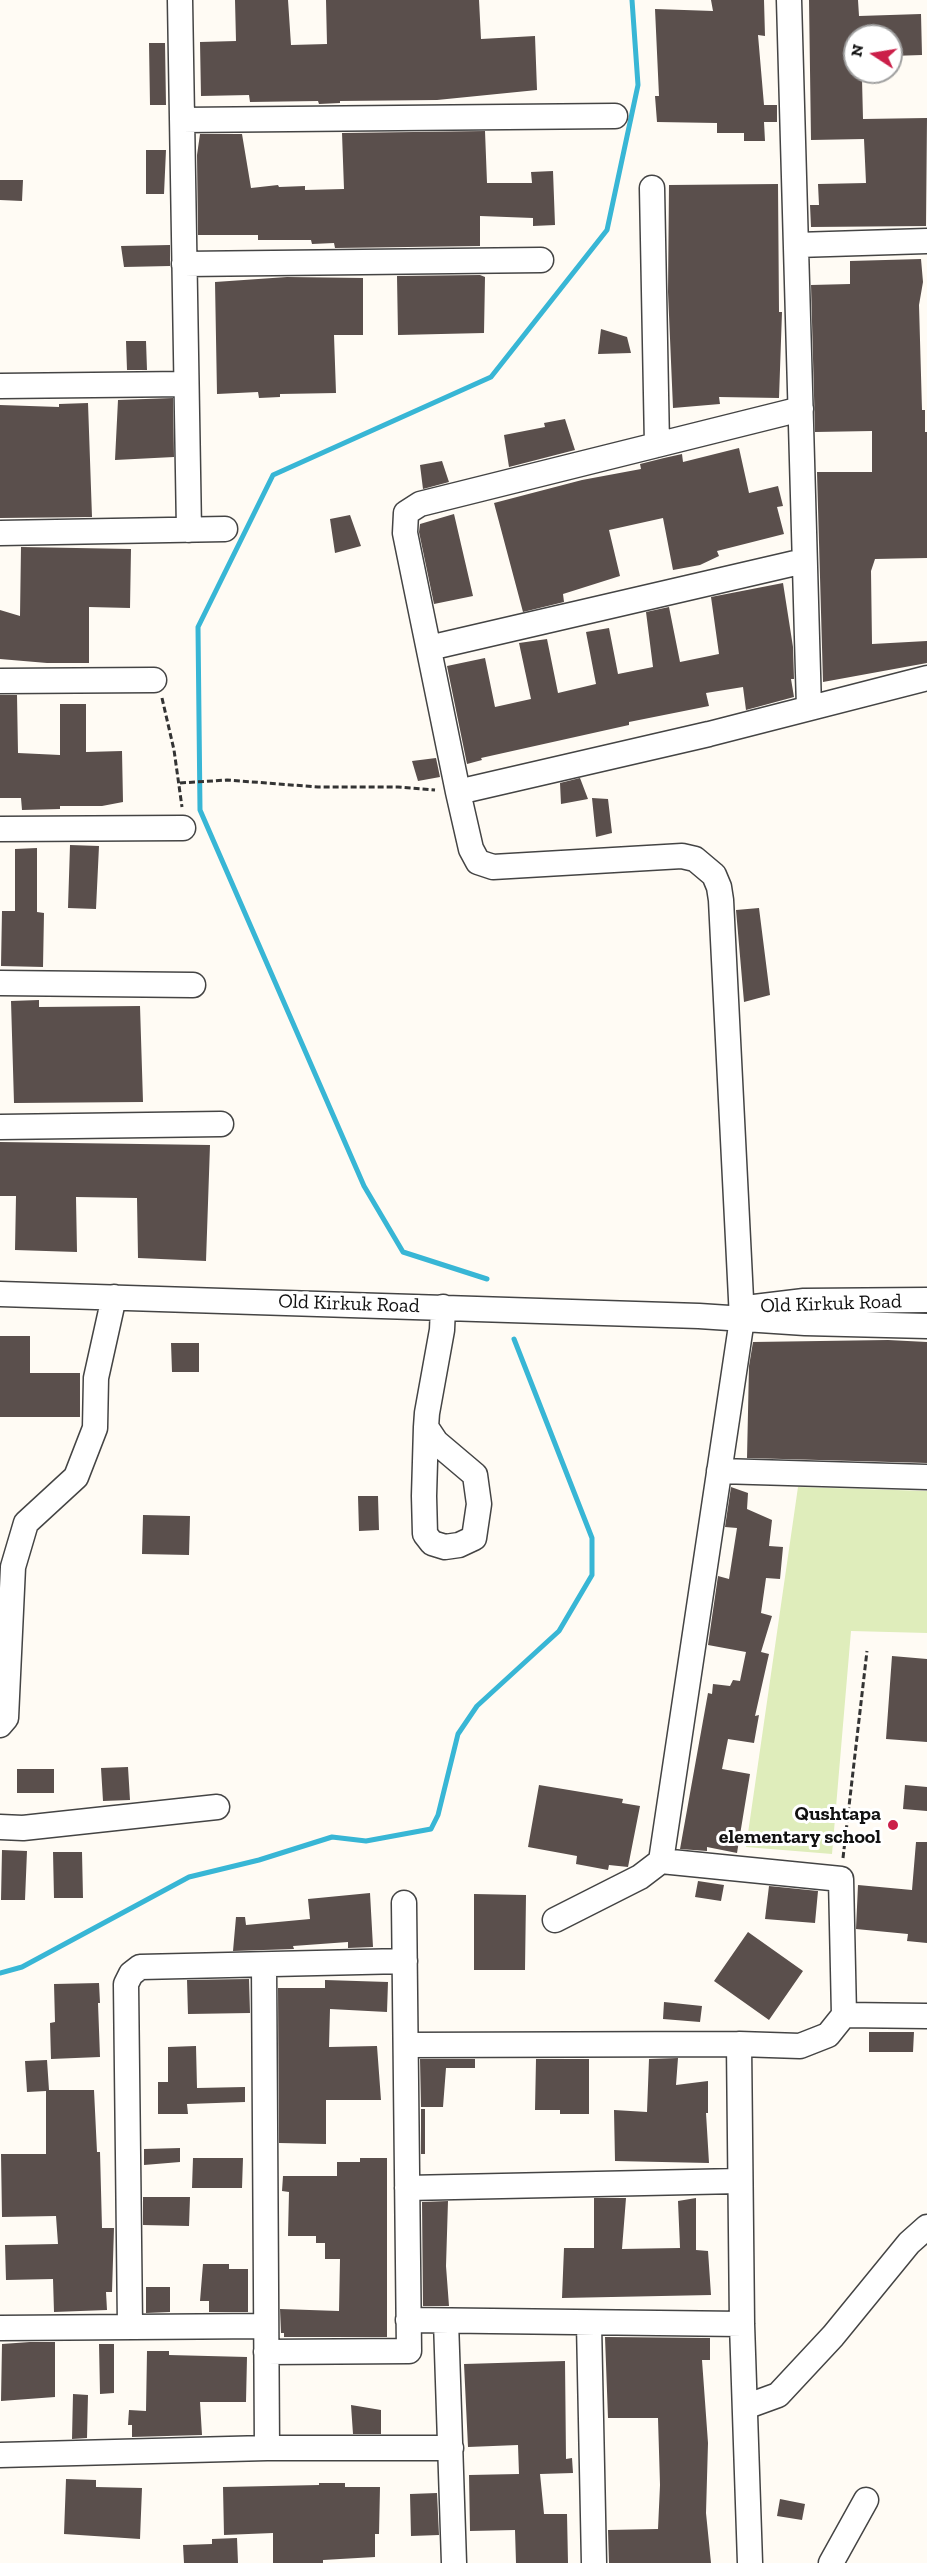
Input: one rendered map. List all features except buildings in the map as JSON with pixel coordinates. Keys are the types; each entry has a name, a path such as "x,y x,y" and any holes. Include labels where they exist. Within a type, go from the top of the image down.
{"street":[{"path":"180,0 189,530"},
{"path":"789,0 810,708"},
{"path":"182,120 615,117"},
{"path":"652,188 657,445"},
{"path":"797,244 927,241"},
{"path":"184,264 541,260"},
{"path":"0,386 186,384"},
{"path":"661,1861 741,1314 719,887 714,875 694,859 682,856 493,867 478,862 471,849 458,792 405,533 406,513 420,504 801,409"},
{"path":"0,532 225,529"},
{"path":"429,648 804,561"},
{"path":"458,792 709,734 927,678"},
{"path":"0,681 154,680"},
{"path":"0,829 183,828"},
{"path":"0,983 193,985"},
{"path":"0,1127 221,1124"},
{"name":"Old Kirkuk Road","path":"0,1293 699,1316 741,1314 804,1301 927,1300"},
{"path":"0,1725 6,1718 13,1567 26,1523 76,1477 95,1428 96,1378 114,1297"},
{"path":"426,1427 433,1370 442,1330 443,1307"},
{"name":"Old Kirkuk Road","path":"741,1314 805,1323 927,1326"},
{"path":"719,1471 927,1477"},
{"path":"0,1827 23,1828 217,1807"},
{"path":"406,2045 739,2044 800,2046 828,2035 844,2015 841,1879 661,1861 640,1877 555,1920"},
{"path":"266,2352 409,2351 404,1903"},
{"path":"130,2326 126,1984 131,1974 140,1967 405,1961"},
{"path":"264,1965 267,2448"},
{"path":"844,2015 927,2016"},
{"path":"739,2044 742,2324 750,2563"},
{"path":"407,2188 739,2181"},
{"path":"745,2407 778,2395 832,2336 909,2243 927,2227"},
{"path":"408,2320 589,2324 742,2324"},
{"path":"446,2321 454,2563"},
{"path":"589,2324 594,2563"},
{"path":"0,2328 266,2326"},
{"path":"0,2455 267,2448 451,2448"},
{"path":"831,2563 866,2500"}],"path":[{"path":"154,680 163,702 180,783 183,828"},
{"path":"180,783 227,780 458,792"},
{"path":"841,1879 867,1651"}],"green space":[{"path":"798,1487 927,1491 927,1633 851,1631 832,1854 746,1847"}],"waterway":[{"path":"487,1279 403,1252 364,1186 200,810 198,627 273,475 491,377 607,230 638,85 632,0"},
{"path":"0,1973 22,1967 189,1877 259,1860 332,1837 366,1841 431,1829 438,1815 458,1734 477,1706 559,1631 592,1575 592,1538 514,1339"}],"place":[{"name":"Qushtapa elementary school","path":"893,1825"}]}
